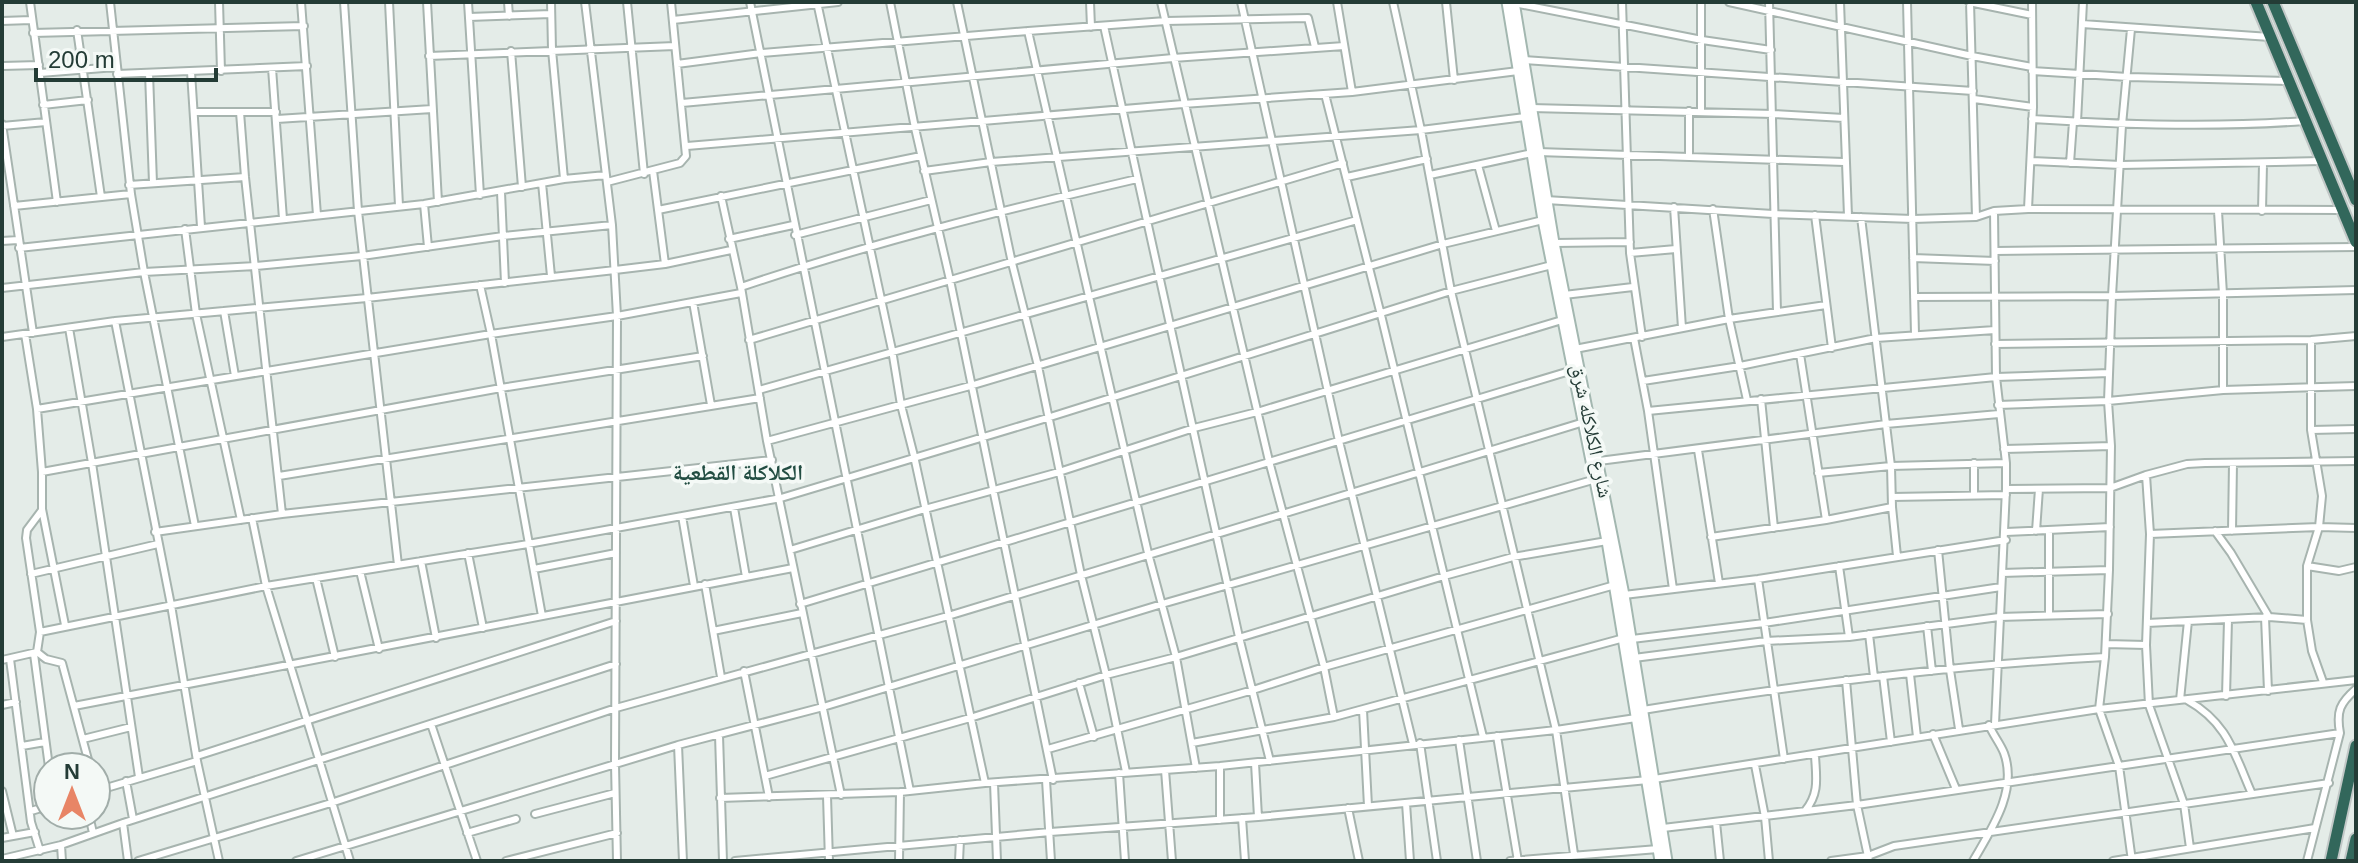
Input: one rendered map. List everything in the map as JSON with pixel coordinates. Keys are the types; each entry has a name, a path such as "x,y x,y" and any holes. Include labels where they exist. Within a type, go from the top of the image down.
{"highway":[{"path":"2256,2 2356,245"},
{"path":"2273,2 2356,200"},
{"path":"2331,861 2356,746"},
{"path":"2351,861 2356,839"}],"street":[{"path":"30,2 57,202"},
{"path":"110,2 129,185 195,526"},
{"path":"219,2 221,71"},
{"path":"301,2 317,215"},
{"path":"344,2 362,256 398,565"},
{"path":"389,2 399,206"},
{"path":"427,2 438,202"},
{"path":"468,2 480,195"},
{"path":"508,2 509,16"},
{"path":"551,2 552,50 564,179"},
{"path":"585,2 612,225 617,316 617,861"},
{"path":"627,2 644,174"},
{"path":"19,248 424,204 564,179 606,179 644,174 684,160 687,146 671,2"},
{"path":"673,20 751,6 838,2"},
{"path":"890,2 1048,749 1051,861"},
{"path":"957,2 1081,575 1106,675 1123,773 1125,861"},
{"path":"1090,2 1091,27"},
{"path":"1161,2 1193,148 1334,717"},
{"path":"1241,2 1364,547 1402,700 1417,743 1437,861"},
{"path":"1337,2 1352,92"},
{"path":"1393,2 1427,159 1451,291 1556,730 1574,858"},
{"path":"1446,2 1454,80"},
{"name":"شارع الكلاكله شرق","path":"1507,2 1535,153 1543,220 1615,585 1634,658 1640,714"},
{"path":"1514,2 1702,40 1771,50"},
{"name":"شارع الكلاكله شرق","path":"1514,2 1528,112"},
{"path":"1622,2 1630,253 1643,381 1673,589"},
{"path":"1701,2 1701,112"},
{"path":"1729,2 1769,6 1841,26 2032,69 2079,75 2288,81"},
{"path":"1840,2 1848,216"},
{"path":"1907,2 1915,334"},
{"path":"1976,217 1969,2 2032,15"},
{"path":"2028,209 2033,107 2032,2"},
{"path":"2070,163 2083,2"},
{"path":"817,3 882,301 901,405 985,783"},
{"path":"751,6 910,791"},
{"path":"1769,6 1777,312"},
{"path":"469,17 551,14"},
{"path":"677,64 761,53 1166,21 1308,18 1315,47"},
{"path":"2,21 31,20"},
{"path":"2082,24 2270,37"},
{"path":"33,33 304,26"},
{"path":"1104,26 1239,637 1270,761"},
{"path":"2131,29 2112,296 2108,401 2111,446 2108,614 2099,709 2119,766 2132,860"},
{"path":"77,30 101,197"},
{"path":"1028,31 1099,348 1176,657 1196,768"},
{"path":"429,56 675,46"},
{"path":"682,103 1173,58 1344,46"},
{"path":"511,51 522,187"},
{"path":"1523,60 1973,91"},
{"path":"2,66 149,73 307,66"},
{"path":"272,68 283,219"},
{"path":"687,146 1352,92 1518,71"},
{"path":"191,72 201,227"},
{"path":"149,73 153,183"},
{"path":"1325,94 1483,737"},
{"path":"1974,99 2033,107"},
{"path":"43,105 88,100"},
{"path":"195,112 311,117 432,109"},
{"path":"924,171 991,162 1421,130 1528,112 1627,109 1844,118"},
{"path":"1689,111 1689,155"},
{"path":"240,112 282,514"},
{"path":"2032,119 2122,125 2235,126 2304,121"},
{"path":"46,122 2,125 37,409 42,509 65,625"},
{"path":"1430,175 1535,153 1689,155 1844,162"},
{"name":"شارع الكلاكله شرق","path":"1535,153 1624,595 1660,861"},
{"path":"658,210 921,156"},
{"path":"1347,177 1427,159"},
{"path":"2031,161 2121,165 2321,161"},
{"path":"749,340 1343,163"},
{"path":"2262,211 2263,164"},
{"path":"1478,165 1496,231"},
{"path":"653,171 665,264"},
{"path":"129,185 245,177"},
{"path":"37,409 693,302 741,290 802,266 937,227 1137,179"},
{"path":"542,183 551,276"},
{"path":"501,192 505,283"},
{"path":"14,206 131,194"},
{"path":"2,195 12,195"},
{"path":"721,196 767,441 841,795"},
{"path":"795,235 931,200"},
{"path":"1546,200 1913,219 1976,217 1994,211 2028,209 2341,210"},
{"path":"424,204 428,247"},
{"path":"1674,207 1682,328"},
{"path":"1713,209 1729,319 1747,400"},
{"path":"1973,861 1990,832 2009,782 2003,750 1992,724 1999,664 1999,617 2006,540 2006,463 1996,377 1994,211"},
{"path":"2218,211 2223,294 2223,390"},
{"path":"1815,215 1832,348"},
{"path":"1861,217 1891,466 1897,556"},
{"path":"759,390 1357,220"},
{"path":"767,441 970,386 1443,244 1543,220"},
{"path":"2,288 144,272 362,256 503,236 612,225"},
{"path":"729,239 793,225"},
{"path":"185,229 196,314 241,520"},
{"path":"2,241 18,240"},
{"path":"1554,243 1630,242"},
{"path":"1995,251 2356,245"},
{"path":"1630,253 1676,249"},
{"path":"4,338 115,321 367,298 665,264 731,250"},
{"path":"1913,258 1995,261"},
{"path":"40,632 266,586 528,544 781,498 1451,291 1552,265"},
{"path":"480,285 542,616"},
{"path":"1564,295 1633,287"},
{"path":"1914,297 2356,290"},
{"path":"693,302 711,405"},
{"path":"1575,349 1729,319 1826,305"},
{"path":"224,311 235,376"},
{"path":"790,550 1562,320"},
{"path":"115,321 218,861"},
{"path":"69,328 83,402 139,777"},
{"path":"1643,381 1740,366 1876,338 1995,330"},
{"path":"1995,344 2221,342 2356,336"},
{"path":"2311,340 2311,430 2322,496 2319,527 2307,566 2307,620 2312,651 2323,682"},
{"path":"1800,354 1826,520"},
{"path":"42,472 501,388 703,356"},
{"path":"800,604 1573,370"},
{"path":"1648,411 1996,377 2109,373"},
{"path":"1998,405 2108,401 2223,390 2356,386"},
{"path":"279,476 760,398"},
{"path":"1761,399 1774,528"},
{"path":"1599,461 1886,424 1999,414"},
{"path":"138,861 331,803 616,708 948,616 1584,422"},
{"path":"2311,430 2356,429"},
{"path":"2004,449 2111,446"},
{"path":"1698,450 1719,583"},
{"path":"155,532 282,514 772,460"},
{"path":"1892,497 2110,488 2187,464 2356,461"},
{"path":"1974,463 1974,494"},
{"path":"1818,473 1891,466 2006,463"},
{"path":"2232,531 2233,463"},
{"path":"2146,475 2150,534 2146,645 2149,705 2184,804 2190,848"},
{"path":"296,861 678,745 823,707 1162,604 1596,479"},
{"path":"2036,531 2039,489"},
{"path":"1711,537 1892,507"},
{"path":"734,508 746,577"},
{"path":"42,509 26,533 40,632 36,653 46,751"},
{"path":"682,516 694,586"},
{"path":"252,518 266,586 350,861"},
{"path":"2006,532 2110,527"},
{"path":"2150,534 2356,528"},
{"path":"2049,531 2049,615"},
{"path":"2215,531 2267,617 2268,691"},
{"path":"1624,595 1758,579 2006,540"},
{"path":"765,776 1444,576 1513,557 1607,541"},
{"path":"31,574 158,544"},
{"path":"1938,550 1959,729"},
{"path":"468,553 483,628"},
{"path":"534,569 616,553"},
{"path":"421,561 436,638"},
{"path":"1839,566 1849,637"},
{"path":"2307,566 2339,571 2356,567"},
{"path":"74,706 793,568"},
{"path":"2002,573 2109,570"},
{"path":"360,571 379,649"},
{"path":"316,578 335,657"},
{"path":"1758,579 1784,759"},
{"path":"705,584 721,677"},
{"path":"1048,749 1615,585"},
{"path":"1192,743 1334,717 1628,639 1844,612 2001,587"},
{"path":"713,631 802,613"},
{"path":"1634,658 1766,641 1849,637 1999,617 2108,614"},
{"path":"2147,623 2267,617 2307,620"},
{"path":"2226,696 2228,620"},
{"path":"112,785 616,621"},
{"path":"2184,700 2188,621"},
{"path":"1927,626 1932,671"},
{"path":"1682,632 1685,652"},
{"path":"1869,634 1874,677"},
{"path":"2106,644 2146,645"},
{"path":"40,851 31,811 16,702 6,660 36,653 62,663 86,751"},
{"path":"720,798 900,792 1255,763 1556,730 1773,689 1999,664 2105,657"},
{"path":"2,859 61,845 616,664"},
{"path":"744,671 769,797"},
{"path":"1910,674 1917,737"},
{"path":"1883,676 1891,742"},
{"path":"1846,680 1857,805 1869,859"},
{"path":"735,861 1429,802 1651,779 1755,765 1992,724 2356,680"},
{"path":"1079,683 1094,737"},
{"path":"2307,861 2340,733 2337,715 2339,708 2356,689"},
{"path":"2184,700 2214,717 2233,749 2252,794"},
{"path":"2,705 16,702"},
{"path":"1363,710 1368,806"},
{"path":"431,724 477,861"},
{"path":"83,739 131,727"},
{"path":"1663,828 1857,805 2340,733"},
{"path":"1933,734 1956,789"},
{"path":"719,735 723,861"},
{"path":"1497,736 1518,861"},
{"path":"1459,740 1477,861"},
{"path":"22,746 45,742"},
{"path":"678,745 683,861"},
{"path":"1804,812 1817,788 1815,755"},
{"path":"1255,763 1258,817"},
{"path":"1755,765 1769,861"},
{"path":"1220,766 1220,820"},
{"path":"1165,770 1172,861"},
{"name":"شارع الكلاكله شرق","path":"1651,779 1667,861"},
{"path":"126,781 133,819"},
{"path":"994,783 997,861"},
{"path":"1831,861 1869,859 1879,850 1894,846 2329,783"},
{"path":"2,791 13,836"},
{"path":"899,861 900,792"},
{"path":"535,814 615,793"},
{"path":"827,796 829,861"},
{"path":"1406,803 1410,861"},
{"path":"1348,808 1359,861"},
{"path":"1242,818 1245,861"},
{"path":"467,833 516,819"},
{"path":"1716,822 1720,861"},
{"path":"123,823 128,861"},
{"path":"2113,861 2315,828"},
{"path":"2,838 35,832"},
{"path":"506,861 617,833"},
{"path":"959,861 960,840"},
{"path":"61,845 62,861"},
{"path":"1510,861 1658,849"}],"district":[{"name":"الكلاكلة القطعية","path":"738,472"}]}
